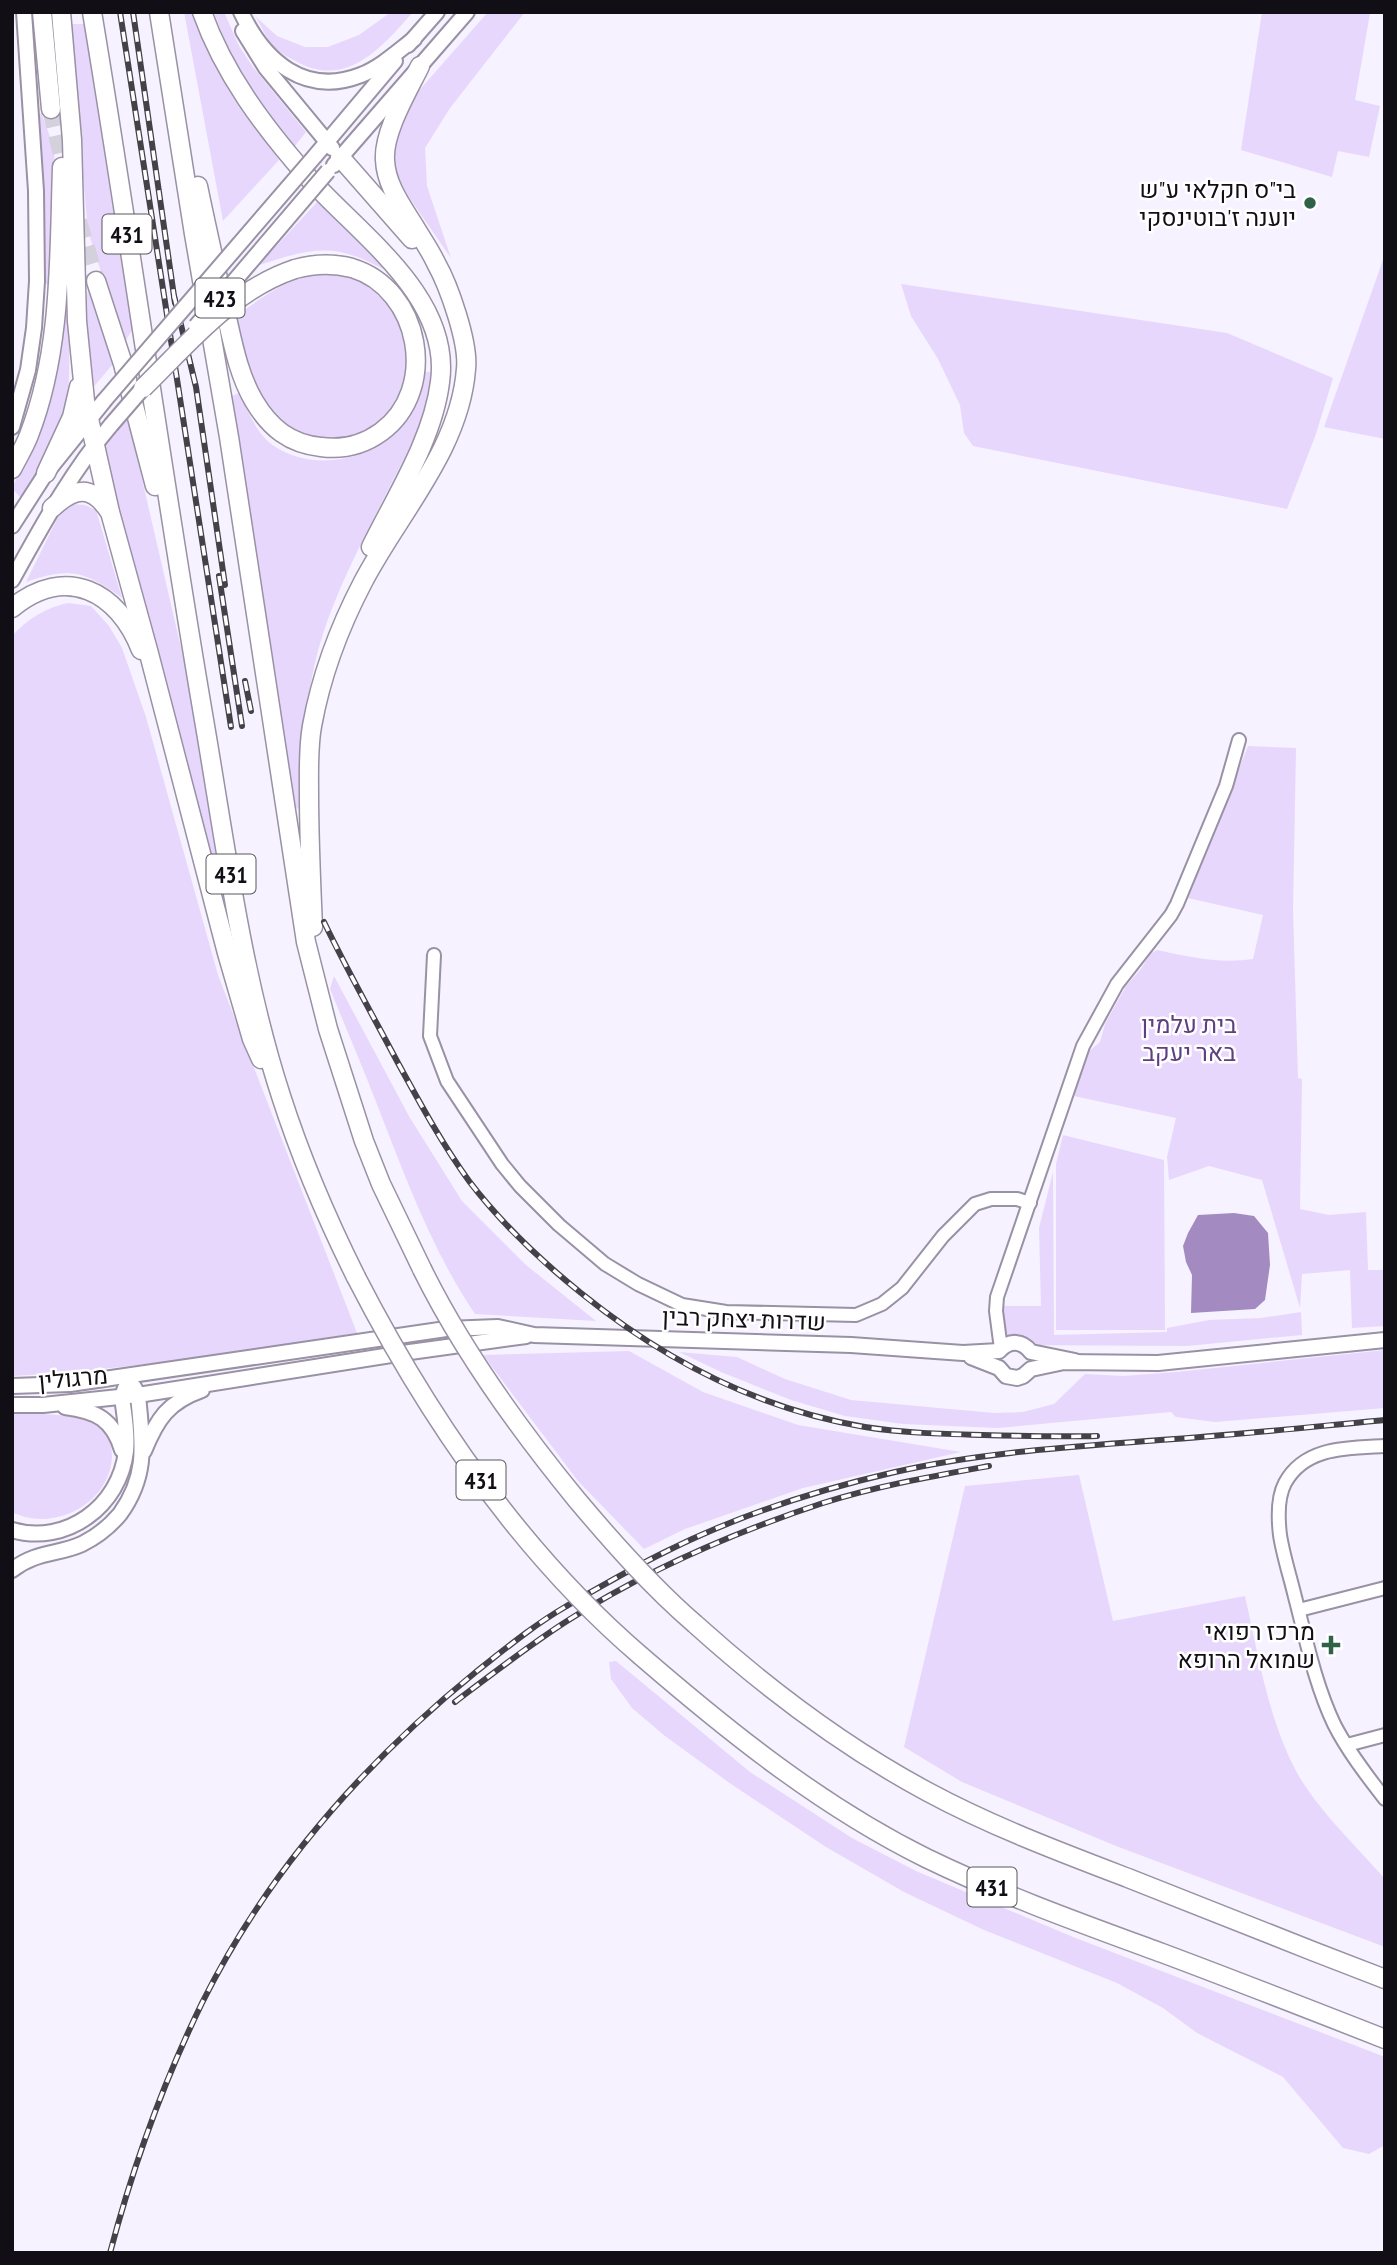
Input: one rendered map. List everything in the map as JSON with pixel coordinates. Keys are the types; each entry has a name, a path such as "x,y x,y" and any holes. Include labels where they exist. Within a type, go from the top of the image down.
{"highway":[{"path":"42,12 51,109"},
{"path":"46,473 77,402 79,359 72,140 61,12"},
{"name":"431","path":"92,12 190,635 235,899 260,1017 281,1095 303,1157 356,1277 419,1390 487,1489 587,1606 641,1656 729,1730 783,1770 858,1819 926,1858 1068,1918 1385,2039"},
{"name":"431","path":"159,12 229,437 304,929 316,986 343,1080 381,1184 422,1269 475,1362 535,1447 629,1559 695,1624 821,1726 928,1792 996,1824 1385,1979"},
{"path":"202,12 232,78 267,127 307,177 402,274 429,316 437,336 442,363 436,406 429,427 345,603 321,674 309,777 316,986"},
{"path":"143,388 215,316 239,297 259,284 308,265 329,264 354,269 376,280 399,303 413,331 416,367 415,378 398,415 386,428 360,444 330,448 309,446 292,440 275,429 253,400 238,363 163,34"},
{"path":"12,468 29,435 52,345 59,266 65,55"},
{"path":"314,716 325,673 352,605 380,551 437,460 454,422 467,368 466,351 437,264 396,197 389,182 384,159 396,119 420,66"},
{"path":"334,164 426,256 454,310"},
{"path":"96,281 144,440 190,635"},
{"path":"79,359 94,446 110,512 227,953 252,1039 303,1157"},
{"path":"52,508 64,498 82,492 99,497 110,512"},
{"path":"12,608 51,587 74,586 97,592 113,607 139,644 163,708"}],"main road":[{"path":"12,427 28,370 37,281 36,191 24,12"},
{"path":"235,12 242,31 259,59 327,142 334,164"},
{"path":"241,12 266,51 276,61 289,72 317,80 331,82 362,75 391,57 414,38"},
{"path":"327,142 437,12"},
{"path":"334,164 467,12"},
{"name":"423","path":"12,526 46,473 89,419 327,142"},
{"name":"423","path":"12,580 52,508 94,446 334,164"},
{"name":"שדרות יצחק רבין","path":"128,1377 446,1329 498,1327 534,1335"},
{"name":"שדרות יצחק רבין","path":"138,1395 534,1335 851,1345 952,1353 1000,1350 1017,1342 1031,1352 1075,1361"},
{"name":"שדרות יצחק רבין","path":"952,1353 978,1359 999,1368 1006,1376 1017,1378 1031,1368 1053,1363 1158,1363 1385,1340"},
{"path":"999,1368 997,1359 1000,1350"},
{"path":"1031,1352 1031,1368"},
{"path":"128,1377 138,1395 142,1455"},
{"path":"12,1530 48,1533 76,1525 98,1510 107,1499 123,1465 126,1451 122,1397 128,1377"},
{"name":"מרגולין","path":"12,1386 70,1384 128,1377"},
{"path":"12,1570 37,1556 81,1545 107,1528 117,1518 135,1490 142,1455 164,1411 192,1394 225,1381"},
{"name":"מרגולין","path":"12,1405 43,1405 138,1395"},
{"path":"43,1405 69,1407 100,1416 110,1424 119,1439 123,1465"}],"street":[{"path":"1000,1350 996,1297 1083,1046 1117,984 1177,904 1226,786 1239,740"},
{"path":"434,955 430,1036 447,1081 502,1164 559,1226 605,1264 638,1284 682,1305 726,1312 856,1315 882,1304 902,1288 943,1236 975,1204 991,1199 1030,1202"},
{"path":"996,1297 1003,1321 1017,1342"},
{"path":"1385,1446 1337,1449 1318,1454 1304,1462 1286,1482 1278,1509 1280,1536 1319,1687 1335,1725 1385,1798"},
{"path":"1299,1610 1385,1588"},
{"path":"1347,1745 1385,1735"}],"green space":[{"path":"184,12 193,12 215,61 235,96 279,160 223,221"},
{"path":"214,12 224,12 239,46 253,67 306,132 294,147 248,83 229,49"},
{"path":"391,12 413,12 377,50 349,67 333,70 317,69 281,53 272,45 255,16 277,36 305,47 328,47 359,35"},
{"path":"488,12 525,12 450,108 425,148 427,186 451,258 399,183 393,148 416,94"},
{"path":"1262,12 1370,13 1355,100 1380,106 1369,157 1338,151 1332,177 1241,150"},
{"path":"69,24 84,24 132,330 124,344 88,231"},
{"path":"41,112 54,148 56,196 49,284 43,284 38,124"},
{"path":"318,201 390,273 355,256 326,251 296,254 259,265"},
{"path":"1385,257 1385,439 1324,427"},
{"path":"328,274 358,281 380,297 396,319 405,343 406,367 401,390 389,411 371,427 348,436 321,438 293,430 272,410 253,377 236,316 290,282"},
{"path":"89,283 113,364 91,390 85,323"},
{"path":"901,284 1227,333 1333,378 1316,434 1287,509 973,446 964,433 960,405 938,359 911,316"},
{"path":"61,313 68,313 69,368 66,410 55,441 21,498 12,488 25,460"},
{"path":"423,372 436,372 423,416 345,578 323,634 309,699 303,808 291,809 230,397 239,393 258,429 274,446 308,459 343,459 377,446 391,435 403,421"},
{"path":"128,419 195,708 227,888 217,888 170,698 101,449"},
{"path":"71,504 85,505 96,510 122,598 97,582 76,574 54,574 26,582 60,513"},
{"path":"68,603 91,606 109,626 122,648 146,717 218,975 357,1333 142,1365 12,1376 12,636 37,615"},
{"name":"בית עלמין באר יעקב","path":"1248,746 1296,748 1293,910 1298,1078 1302,1079 1300,1209 1329,1215 1366,1212 1368,1270 1385,1270 1385,1326 1352,1328 1350,1270 1302,1274 1300,1308 1262,1180 1209,1166 1169,1180 1167,1157 1176,1118 1074,1096 1087,1053 1100,1042 1105,1024 1126,986 1150,954 1157,950 1216,960 1253,959 1263,915 1188,898"},
{"path":"334,976 410,1118 462,1201 526,1265 596,1321 475,1314 446,1265 410,1187 330,989"},
{"path":"1063,1135 1164,1160 1165,1330 1056,1330 1056,1164"},
{"path":"1053,1172 1054,1335 1167,1332 1167,1328 1209,1320 1261,1318 1301,1312 1302,1335 1187,1346 997,1345 999,1321 1004,1306 1041,1306 1039,1228"},
{"path":"1385,1350 1385,1408 1215,1422 1176,1417 1171,1412 998,1428 903,1424 845,1416 791,1400 679,1352 737,1357 785,1379 851,1400 994,1413 1023,1412 1054,1404 1085,1374 1123,1376 1176,1372"},
{"path":"629,1351 703,1392 798,1425 961,1452 803,1488 685,1529 644,1549 578,1481 483,1355"},
{"path":"12,1413 74,1417 97,1425 105,1432 112,1451 109,1474 90,1501 77,1510 45,1519 28,1518 12,1512"},
{"path":"1079,1475 1113,1621 1245,1596 1259,1663 1286,1751 1304,1785 1385,1879 1385,1947 1116,1846 962,1782 904,1747 965,1486"},
{"path":"616,1661 750,1772 852,1838 916,1871 1073,1937 1385,2057 1385,2145 1369,2154 1343,2148 1283,2077 1197,2033 1163,2008 1117,1983 984,1930 904,1892 826,1847 731,1784 665,1736 632,1708 611,1679 609,1662"}],"shaded area":[{"path":"1234,1213 1254,1216 1268,1233 1270,1265 1265,1300 1255,1309 1191,1313 1192,1275 1183,1246 1188,1233 1198,1215"}],"tunnel":[{"path":"51,109 68,180"},
{"path":"78,221 96,281"}],"railway":[{"path":"120,12 231,727"},
{"path":"133,12 175,303"},
{"path":"174,296 196,387 225,585"},
{"path":"219,576 242,726"},
{"path":"245,681 251,711"},
{"path":"324,922 440,1138 481,1197 551,1267 581,1293 645,1340 679,1360 750,1394 825,1419 865,1427 923,1433 1097,1436"},
{"path":"110,2253 139,2157 174,2064 228,1955 288,1864 358,1781 396,1743 477,1671 553,1614 641,1564 722,1526 808,1495 895,1472 1027,1451 1385,1420"},
{"path":"455,1702 567,1621 691,1554 790,1514 843,1497 989,1466"}],"place":[{"name":"בי\"ס חקלאי ע\"ש יוענה ז'בוטינסקי","path":"1310,203"},
{"name":"מרכז רפואי שמואל הרופא","path":"1331,1645"}]}
